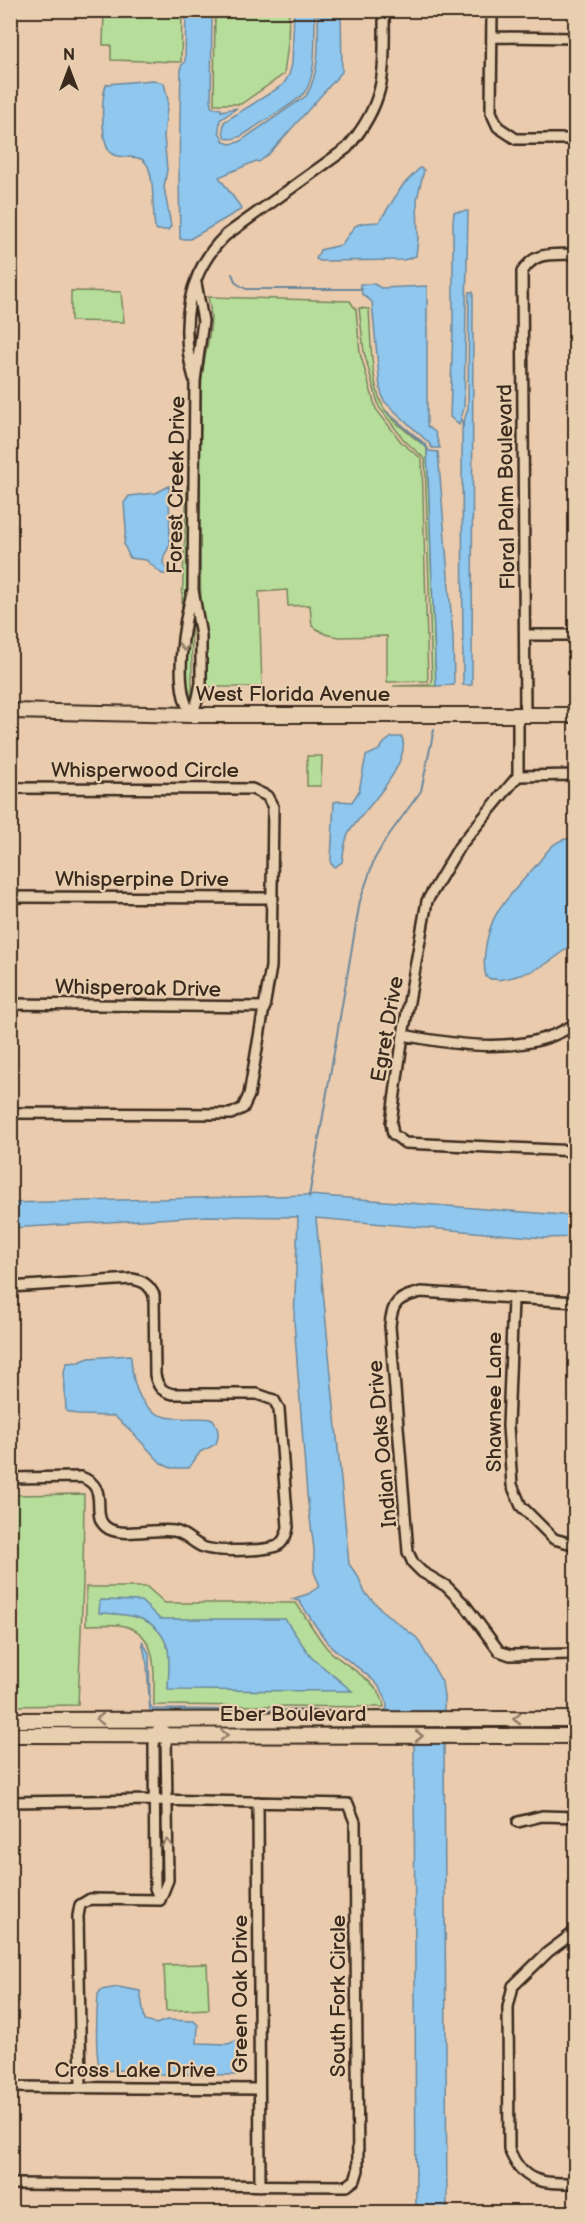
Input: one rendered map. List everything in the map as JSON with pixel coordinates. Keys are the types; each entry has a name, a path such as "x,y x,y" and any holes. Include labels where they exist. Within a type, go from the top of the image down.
{"street":[{"name":"Forest Creek Drive","path":"195,381 187,354 185,330 200,267 211,249 226,235 347,148 360,133 371,115 380,92 384,59 384,10"},
{"path":"492,10 491,112 498,127 516,139 576,139"},
{"path":"492,38 576,38"},
{"name":"Floral Palm Boulevard","path":"522,715 525,635 522,272 529,261 540,255 576,254"},
{"name":"Forest Creek Drive","path":"193,590 187,610 182,682 186,708 192,715 198,698 201,660 201,636 193,590 195,381 203,331 196,283"},
{"path":"185,330 203,331"},
{"path":"525,635 576,635"},
{"name":"West Florida Avenue","path":"10,711 192,715 576,715"},
{"path":"522,715 518,776 576,775"},
{"name":"Egret Drive","path":"518,776 459,847 427,901 390,1123 393,1134 405,1143 576,1150"},
{"name":"Whisperwood Circle","path":"10,788 252,789 267,796 273,807 271,967 249,1095 243,1108 231,1114 10,1113"},
{"name":"Whisperpine Drive","path":"10,897 273,898"},
{"name":"Whisperoak Drive","path":"10,1004 265,1007"},
{"path":"403,1035 474,1046 520,1044 574,1027"},
{"path":"10,1287 132,1279 149,1285 154,1295 155,1375 157,1385 163,1391 173,1394 257,1394 274,1400 279,1409 288,1527 286,1536 279,1545 269,1549 212,1549 202,1547 182,1533 173,1531 110,1529 104,1524 99,1514 97,1487 90,1480 81,1477 10,1478"},
{"name":"Indian Oaks Drive","path":"576,1302 421,1292 403,1297 392,1310 390,1326 408,1552 413,1563 422,1572 446,1586 465,1605 499,1651 510,1655 576,1654"},
{"name":"Shawnee Lane","path":"513,1299 508,1426 512,1485 521,1506 554,1539 576,1545"},
{"path":"159,1719 167,1801 168,1880 160,1900"},
{"name":"Eber Boulevard","path":"10,1720 576,1719"},
{"name":"Eber Boulevard","path":"10,1735 576,1736"},
{"path":"160,1900 155,1888 154,1800 161,1735"},
{"name":"South Fork Circle","path":"10,1802 154,1800 339,1802 348,1804 355,1822 358,2147 358,2170 355,2180 346,2186 10,2184"},
{"name":"Green Oak Drive","path":"258,1802 260,2186"},
{"path":"518,1822 542,1816 576,1817"},
{"path":"81,2087 78,1924 80,1905 90,1899 160,1900"},
{"path":"576,1931 548,1952 513,1986 508,2007 509,2149 515,2163 526,2176 545,2183 576,2183"},
{"name":"Cross Lake Drive","path":"10,2087 259,2089"}],"green space":[{"path":"104,11 182,11 181,62 111,60 111,45 103,45"},
{"path":"215,11 289,11 284,74 241,104 214,104"},
{"path":"71,291 121,292 124,322 71,321"},
{"path":"208,297 350,301 356,310 360,353 376,409 402,443 422,459 428,681 387,682 387,636 339,637 325,634 312,626 310,605 288,606 287,590 259,592 262,687 204,687 200,482 202,379 211,324"},
{"path":"359,308 369,309 372,364 382,405 397,423 427,448 436,686 393,686 428,685 432,682 425,459 404,440 379,407 364,352"},
{"path":"187,485 191,538 192,695 178,695"},
{"path":"307,756 322,756 321,786 307,786"},
{"path":"84,1494 78,1705 11,1706 11,1495"},
{"path":"86,1587 147,1587 165,1603 296,1603 326,1647 376,1689 382,1698 384,1707 154,1705 153,1660 146,1640 139,1632 128,1627 86,1625"},
{"path":"207,1964 209,2009 166,2011 164,1965"}],"water":[{"path":"186,11 212,11 211,107 221,109 221,111 237,108 220,120 219,131 224,142 230,144 239,142 306,96 311,87 316,66 318,11 341,11 342,72 269,154 259,162 256,161 219,177 242,209 190,239 180,239 181,66 185,62"},
{"path":"294,11 315,11 313,65 304,93 247,133 234,138 225,138 224,122 283,85 289,75 292,64"},
{"path":"153,80 164,83 168,100 164,136 167,170 164,187 171,226 168,230 157,230 155,227 151,176 146,163 139,158 112,154 108,150 104,132 103,98 107,84"},
{"path":"420,168 424,170 417,199 416,256 404,260 320,261 316,259 320,250 341,245 355,226 362,223 379,222 403,185"},
{"path":"468,211 464,408 459,425 450,417 453,222 454,212"},
{"path":"360,284 374,284 381,288 427,286 427,426 435,432 440,448 432,448 384,401 380,388 372,302 362,294"},
{"path":"469,292 473,292 472,685 463,685 462,428 468,408"},
{"path":"386,411 426,445 429,451 438,452 453,637 454,685 436,686 427,448"},
{"path":"169,486 170,545 163,563 169,574 162,574 146,560 130,558 124,545 126,528 124,503 129,496 156,493"},
{"path":"392,737 402,737 403,748 400,760 385,786 348,834 342,862 335,867 331,864 334,802 352,802 359,791 366,756 379,750"},
{"path":"565,839 575,839 577,906 575,937 559,955 537,969 505,979 486,977 485,952 495,916 550,848"},
{"path":"309,1195 575,1216 575,1237 544,1238 316,1218 349,1564 359,1578 365,1593 386,1614 417,1638 442,1682 444,1714 150,1713 147,1664 142,1641 149,1653 150,1705 153,1709 383,1711 387,1709 386,1699 381,1689 329,1644 299,1601 292,1599 308,1594 320,1586 314,1572 314,1549 307,1495 294,1321 298,1217 207,1216 11,1228 10,1203"},
{"path":"130,1355 138,1394 156,1414 166,1417 213,1419 215,1422 218,1434 216,1444 200,1452 189,1468 171,1468 161,1463 114,1416 79,1415 66,1411 64,1371 67,1363 89,1358"},
{"path":"100,1600 141,1601 160,1619 285,1619 311,1657 352,1691 168,1690 169,1655 167,1646 156,1628 139,1618 99,1613"},
{"path":"444,1741 447,2212 416,2212 414,1746 411,1742"},
{"path":"118,1987 140,1991 145,2021 156,2024 167,2020 194,2021 198,2025 197,2043 228,2044 238,2040 242,2042 243,2072 239,2075 101,2071 97,2045 98,1994 101,1990"}],"waterway":[{"path":"232,274 236,283 246,289 362,289"},
{"path":"461,418 463,427"},
{"path":"309,1197 360,901 374,860 386,839 421,791 434,730"}]}
